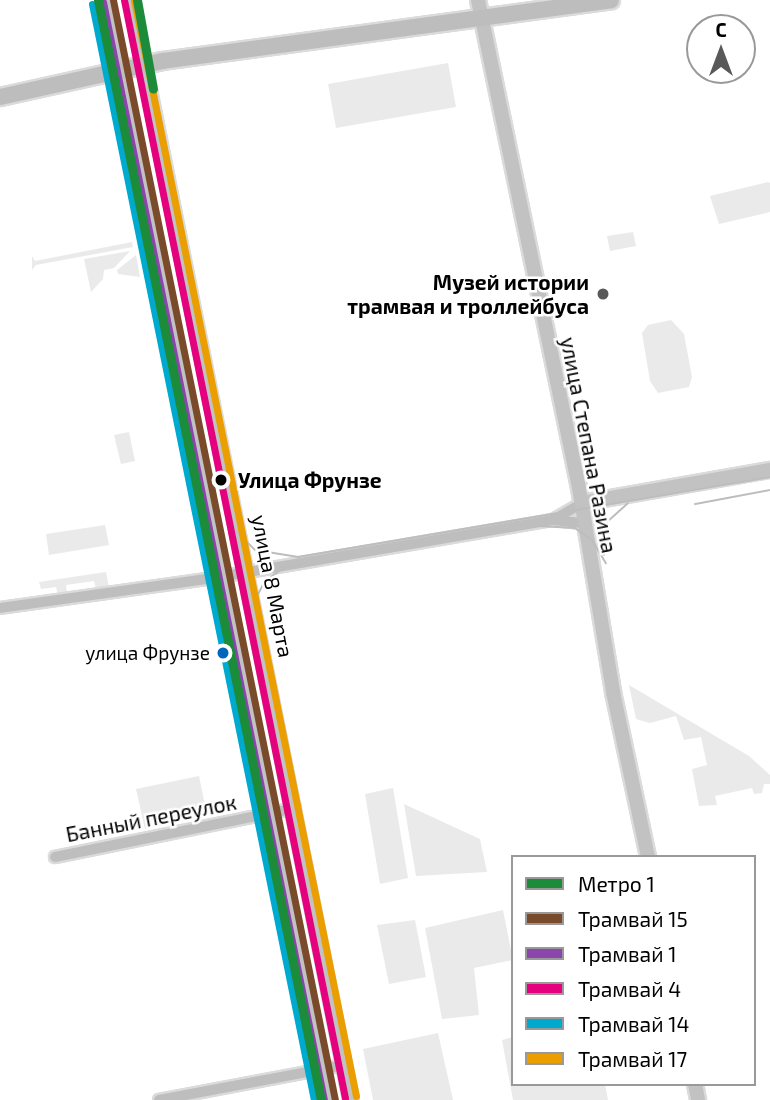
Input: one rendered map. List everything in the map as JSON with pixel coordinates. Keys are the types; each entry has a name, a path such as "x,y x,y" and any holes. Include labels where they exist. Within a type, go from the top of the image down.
{"main road":[{"path":"105,0 327,1100"},
{"name":"улица 8 Марта","path":"131,0 248,570 351,1100"},
{"name":"улица Степана Разина","path":"478,0 582,503 612,692 648,855"},
{"path":"0,97 145,65 611,0"},
{"path":"582,503 770,470"}],"street":[{"path":"552,520 582,503"},
{"path":"0,608 222,576 552,520 584,523"},
{"name":"Банный переулок","path":"55,857 295,808"},
{"path":"159,1100 344,1065"}],"shaded area":[{"path":"448,63 456,107 336,128 328,84"},
{"path":"768,182 770,212 719,224 710,196"},
{"path":"633,232 636,246 610,251 607,236"},
{"path":"132,242 133,247 36,265 32,270 32,256 35,261"},
{"path":"130,251 114,268 104,270 103,279 91,292 84,259"},
{"path":"136,255 140,277 118,274 117,270"},
{"path":"671,320 684,334 692,377 689,387 658,393 650,381 642,333 648,325"},
{"path":"129,432 135,461 121,464 114,435"},
{"path":"105,525 109,545 49,555 46,534"},
{"path":"106,572 109,587 96,589 94,581 66,585 67,594 58,595 56,587 41,589 39,582"},
{"path":"629,685 749,756 770,775 770,784 764,784 762,793 754,794 752,788 715,796 717,805 699,806 692,769 707,765 701,737 684,740 676,716 650,723 636,719"},
{"path":"199,776 207,815 145,829 136,789"},
{"path":"393,788 408,878 380,884 365,794"},
{"path":"404,804 480,839 487,872 416,876"},
{"path":"503,910 511,960 474,968 479,1015 442,1019 425,928"},
{"path":"415,920 426,977 389,984 377,925"},
{"path":"438,1033 453,1100 373,1100 363,1049"},
{"path":"511,1038 511,1086 605,1086 608,1100 513,1100 502,1040"}],"tram line":[{"name":"15","path":"113,0 335,1100"},
{"name":"4","path":"124,0 345,1098"},
{"name":"17","path":"134,0 356,1096"},
{"name":"1","path":"103,2 324,1100"},
{"name":"14","path":"92,4 314,1100"},
{"path":"228,523 255,550 298,557 770,477"},
{"path":"695,504 770,490"},
{"path":"604,555 607,522 628,503"},
{"path":"539,526 575,528 592,540 606,563"},
{"path":"250,632 250,610 264,582 283,568 307,562"}],"metro line":[{"name":"1","path":"98,0 321,1100"},
{"name":"1","path":"137,0 153,89"}],"place":[{"name":"Музей истории трамвая и троллейбуса","path":"603,294"},
{"name":"Улица Фрунзе","path":"221,480"},
{"name":"улица Фрунзе","path":"223,653"}]}
